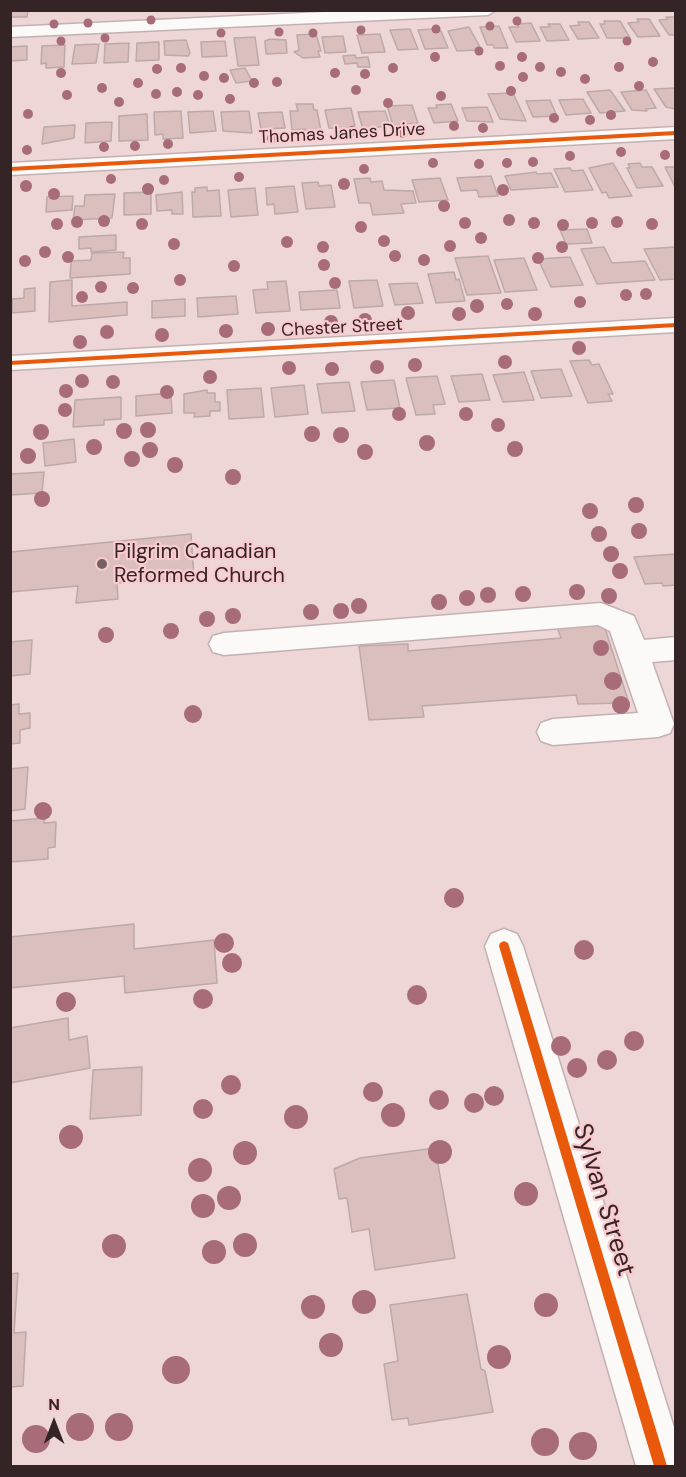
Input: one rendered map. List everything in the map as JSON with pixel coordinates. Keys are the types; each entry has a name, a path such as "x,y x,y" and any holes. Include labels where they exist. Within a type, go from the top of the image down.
{"street":[{"path":"10,32 488,10"},
{"name":"Thomas Janes Drive","path":"10,169 675,133"},
{"name":"Chester Street","path":"10,363 675,325"},
{"path":"224,644 601,614 623,624 658,724 553,732"},
{"path":"634,652 675,648"},
{"name":"Sylvan Street","path":"504,946 661,1467"}],"building":[{"path":"10,10 28,10 27,17 10,17"},
{"path":"666,17 676,17 676,35 669,35 659,20 668,19"},
{"path":"637,19 649,19 660,36 638,37 628,23 639,22"},
{"path":"604,21 620,21 630,38 607,38 600,24 605,24"},
{"path":"578,22 589,22 599,38 578,39 570,26 580,25"},
{"path":"531,23 540,41 516,42 509,27"},
{"path":"548,24 560,24 569,40 547,41 540,27 550,27"},
{"path":"499,26 508,48 494,48 493,45 487,45 480,27"},
{"path":"469,27 480,47 479,50 457,51 448,31"},
{"path":"410,29 418,49 398,50 390,30"},
{"path":"418,30 441,31 448,48 425,49"},
{"path":"316,34 321,51 318,51 320,57 303,58 294,52 299,50 297,35"},
{"path":"380,34 385,52 362,53 357,35"},
{"path":"343,36 346,52 325,53 322,37"},
{"path":"255,37 259,65 238,66 234,38"},
{"path":"186,40 190,53 188,56 165,55 164,41"},
{"path":"286,40 287,53 266,54 265,41"},
{"path":"225,41 227,56 202,57 201,42"},
{"path":"159,42 159,60 136,61 137,43"},
{"path":"129,43 128,62 104,63 105,44"},
{"path":"99,44 96,63 72,64 75,45"},
{"path":"65,45 64,67 46,68 46,63 41,64 42,46"},
{"path":"27,46 27,60 10,61 10,47"},
{"path":"355,55 356,58 368,57 370,67 358,67 357,63 345,64 343,56"},
{"path":"245,68 252,81 236,83 230,70"},
{"path":"676,88 676,109 666,107 654,89"},
{"path":"610,90 625,111 600,113 587,92"},
{"path":"646,90 656,108 646,109 647,111 632,110 621,92"},
{"path":"513,93 526,121 500,119 488,94"},
{"path":"583,99 591,113 566,115 559,100"},
{"path":"550,100 557,116 533,117 526,101"},
{"path":"296,104 313,104 314,110 317,110 321,131 292,130 290,111 298,111"},
{"path":"451,104 458,121 434,123 428,108"},
{"path":"412,105 418,123 393,125 387,106"},
{"path":"487,107 493,122 467,121 462,108"},
{"path":"351,108 354,130 329,128 325,110"},
{"path":"181,111 183,138 163,139 163,134 155,135 154,112"},
{"path":"213,111 216,131 190,133 188,112"},
{"path":"249,111 252,133 223,131 221,112"},
{"path":"385,111 390,125 363,130 358,112"},
{"path":"282,112 285,128 261,129 258,113"},
{"path":"147,114 148,140 119,141 119,116"},
{"path":"112,122 111,141 85,143 86,123"},
{"path":"75,125 74,138 42,144 44,127"},
{"path":"613,163 632,196 609,198 606,192 602,193 589,168"},
{"path":"640,163 642,167 652,167 663,186 637,188 627,168 630,168 628,164"},
{"path":"665,167 676,167 676,189"},
{"path":"570,168 572,171 583,170 593,190 565,192 554,169"},
{"path":"536,172 537,174 551,173 558,187 511,190 505,176"},
{"path":"491,176 498,196 479,197 477,190 461,191 457,178"},
{"path":"370,178 371,182 382,181 384,190 413,191 416,203 401,204 404,213 373,215 370,203 359,203 354,179"},
{"path":"440,178 448,200 419,202 412,180"},
{"path":"318,182 319,186 331,185 335,207 306,209 302,183"},
{"path":"294,186 298,212 275,214 274,204 267,205 266,188"},
{"path":"207,187 207,191 219,190 221,216 193,217 192,192 195,192 195,188"},
{"path":"255,188 258,215 231,217 228,190"},
{"path":"151,192 151,214 124,215 124,193"},
{"path":"182,192 183,214 172,214 172,210 157,211 156,195"},
{"path":"115,194 112,218 73,220 75,206 84,206 85,195"},
{"path":"73,196 72,210 46,212 47,197"},
{"path":"587,229 592,243 566,244 560,230"},
{"path":"116,235 116,250 91,252 91,248 79,249 79,237"},
{"path":"604,247 612,263 645,261 655,280 597,284 581,249"},
{"path":"675,247 676,279 660,280 644,249"},
{"path":"124,252 123,258 130,258 130,274 70,278 71,261 91,260 92,253"},
{"path":"488,256 501,293 467,295 455,258"},
{"path":"570,257 583,285 551,287 538,259"},
{"path":"524,258 537,290 505,292 494,260"},
{"path":"454,272 456,280 459,279 465,301 436,303 428,274"},
{"path":"72,280 72,306 127,302 127,315 49,322 50,282"},
{"path":"377,280 383,306 354,308 349,281"},
{"path":"286,281 290,311 256,313 253,290 268,289 267,282"},
{"path":"417,283 423,303 395,305 389,284"},
{"path":"35,288 35,311 12,313 12,299 24,298 24,289"},
{"path":"337,290 340,308 301,310 299,292"},
{"path":"236,296 238,314 198,317 197,298"},
{"path":"185,299 185,316 152,318 152,301"},
{"path":"589,360 592,365 599,364 613,394 608,394 612,401 588,403 570,361"},
{"path":"561,369 572,396 541,398 531,371"},
{"path":"524,372 534,400 503,402 493,375"},
{"path":"482,374 490,400 459,402 451,376"},
{"path":"437,376 445,404 433,405 435,414 416,415 406,378"},
{"path":"394,380 400,408 367,410 361,382"},
{"path":"349,382 355,411 322,413 317,384"},
{"path":"304,385 308,414 275,417 271,388"},
{"path":"261,388 264,417 229,419 227,390"},
{"path":"207,390 207,393 215,393 215,402 220,402 220,411 210,411 210,416 194,417 195,413 184,413 184,394"},
{"path":"171,393 172,413 136,416 136,396"},
{"path":"121,397 121,419 104,420 104,425 73,427 75,400"},
{"path":"74,439 76,462 45,466 43,443"},
{"path":"44,472 42,493 10,495 11,474"},
{"name":"Pilgrim Canadian Reformed Church","path":"191,534 194,577 117,583 118,599 76,603 78,586 10,592 10,552"},
{"path":"676,554 676,585 645,584 634,557"},
{"path":"604,625 629,703 578,704 576,695 422,706 424,717 369,720 359,646 408,644 408,651 561,638 557,627"},
{"path":"32,640 30,674 10,676 10,642"},
{"path":"19,704 19,714 30,713 30,728 20,730 20,743 10,744 10,705"},
{"path":"28,767 25,809 10,811 10,769"},
{"path":"45,818 44,823 56,822 55,847 48,848 48,859 10,862 10,821"},
{"path":"134,924 134,949 214,940 217,983 125,993 124,976 10,988 10,937"},
{"path":"68,1018 69,1040 87,1036 90,1068 10,1083 10,1028"},
{"path":"142,1067 141,1115 90,1119 93,1070"},
{"path":"435,1148 455,1258 375,1270 369,1229 352,1232 347,1198 339,1199 334,1169 360,1158"},
{"path":"18,1273 14,1333 26,1332 23,1386 10,1387 10,1274"},
{"path":"467,1294 481,1369 485,1371 493,1412 409,1425 408,1418 392,1420 384,1364 398,1361 390,1305"}],"cycle path":[{"path":"10,169 676,133"},
{"path":"10,363 676,325"},
{"path":"504,946 661,1466"}],"place":[{"name":"Pilgrim Canadian Reformed Church","path":"102,564"}]}
